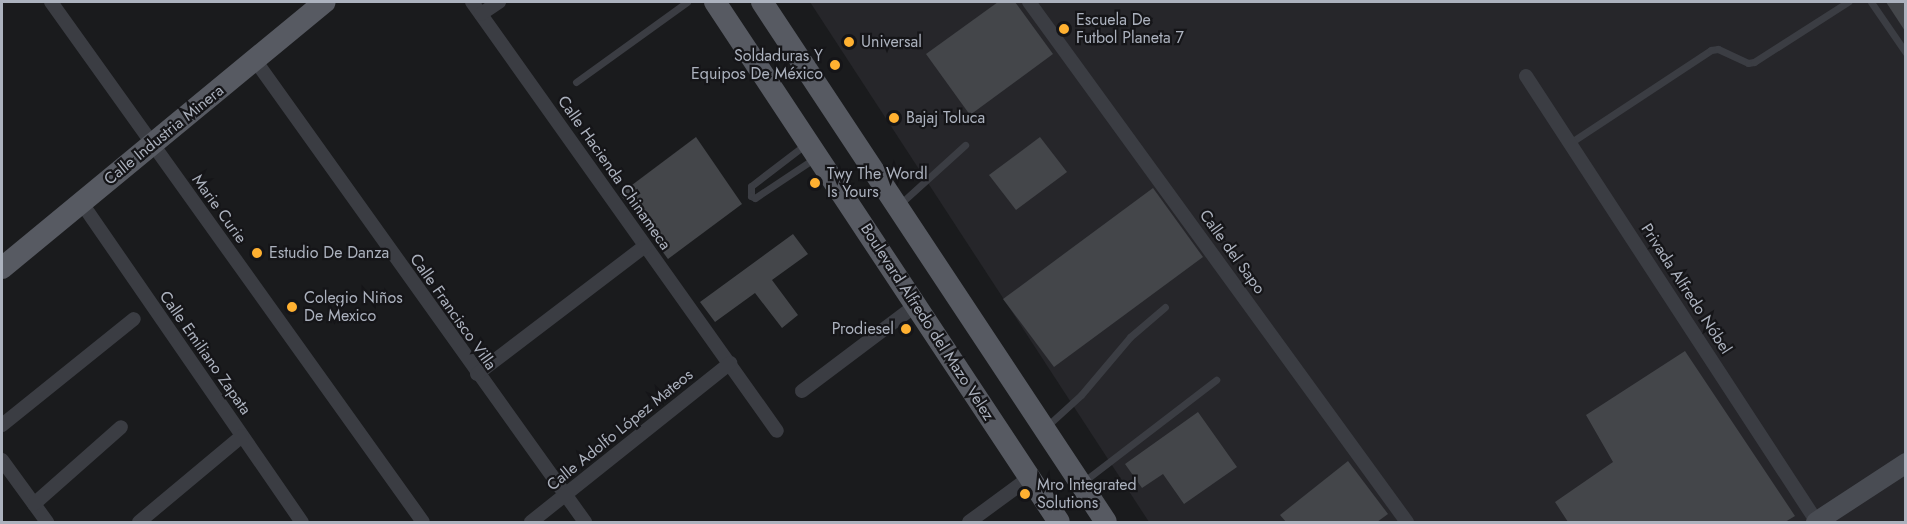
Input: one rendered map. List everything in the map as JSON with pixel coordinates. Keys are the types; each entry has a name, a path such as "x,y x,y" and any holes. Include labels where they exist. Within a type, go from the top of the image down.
{"main road":[{"name":"Calle Industria Minera","path":"2,268 325,2"},
{"name":"Boulevard Alfredo del Mazo Velez","path":"715,2 1059,522"},
{"path":"762,2 1106,522"},
{"path":"1817,522 1905,463"}],"street":[{"name":"Marie Curie","path":"51,2 423,522"},
{"name":"Calle Hacienda Chinameca","path":"472,2 777,431"},
{"path":"481,14 499,2"},
{"name":"Calle del Sapo","path":"1029,2 1407,522"},
{"name":"Calle Francisco Villa","path":"255,60 477,374 585,522"},
{"name":"Privada Alfredo Nóbel","path":"1526,76 1817,522"},
{"name":"Calle Emiliano Zapata","path":"81,202 302,522"},
{"path":"477,374 645,246"},
{"path":"802,391 915,306"},
{"path":"2,425 134,319"},
{"name":"Calle Adolfo López Mateos","path":"531,522 730,363"},
{"path":"34,504 121,427"},
{"path":"139,522 242,436"},
{"path":"2,460 47,522"},
{"path":"969,522 1029,478"}],"lane":[{"path":"576,82 687,2"},
{"path":"1570,143 1711,50 1718,49 1748,63 1754,62 1848,2"},
{"path":"1872,2 1905,53"},
{"path":"898,206 965,145"},
{"path":"813,149 755,198 751,196 749,192 751,186 813,149"},
{"path":"1045,428 1081,395 1130,337 1165,307"},
{"path":"1081,483 1216,380"}],"shaded area":[{"path":"810,2 1905,2 1905,522 1149,522"}],"building":[{"path":"998,2 1015,2 1053,54 970,115 926,54"},
{"path":"1886,2 1905,2 1905,31"},
{"path":"696,137 742,204 668,259 620,194"},
{"path":"1040,137 1067,172 1016,210 989,175"},
{"path":"1153,188 1203,257 1054,367 1003,299"},
{"path":"793,234 808,254 772,280 798,315 782,328 755,293 715,322 700,302"},
{"path":"1685,351 1795,516 1785,522 1568,522 1555,502 1613,462 1586,415"},
{"path":"1198,412 1237,467 1184,504 1163,474 1142,488 1125,464"},
{"path":"1348,461 1388,514 1377,522 1286,522 1280,515"}],"place":[{"name":"Escuela De Futbol Planeta 7","path":"1064,29"},
{"name":"Universal","path":"849,42"},
{"name":"Soldaduras Y Equipos De México","path":"835,65"},
{"name":"Bajaj Toluca","path":"894,118"},
{"name":"Twy The Wordl Is Yours","path":"815,183"},
{"name":"Estudio De Danza","path":"257,253"},
{"name":"Colegio Niños De Mexico","path":"292,307"},
{"name":"Prodiesel","path":"906,329"},
{"name":"Mro Integrated Solutions","path":"1025,494"}]}
